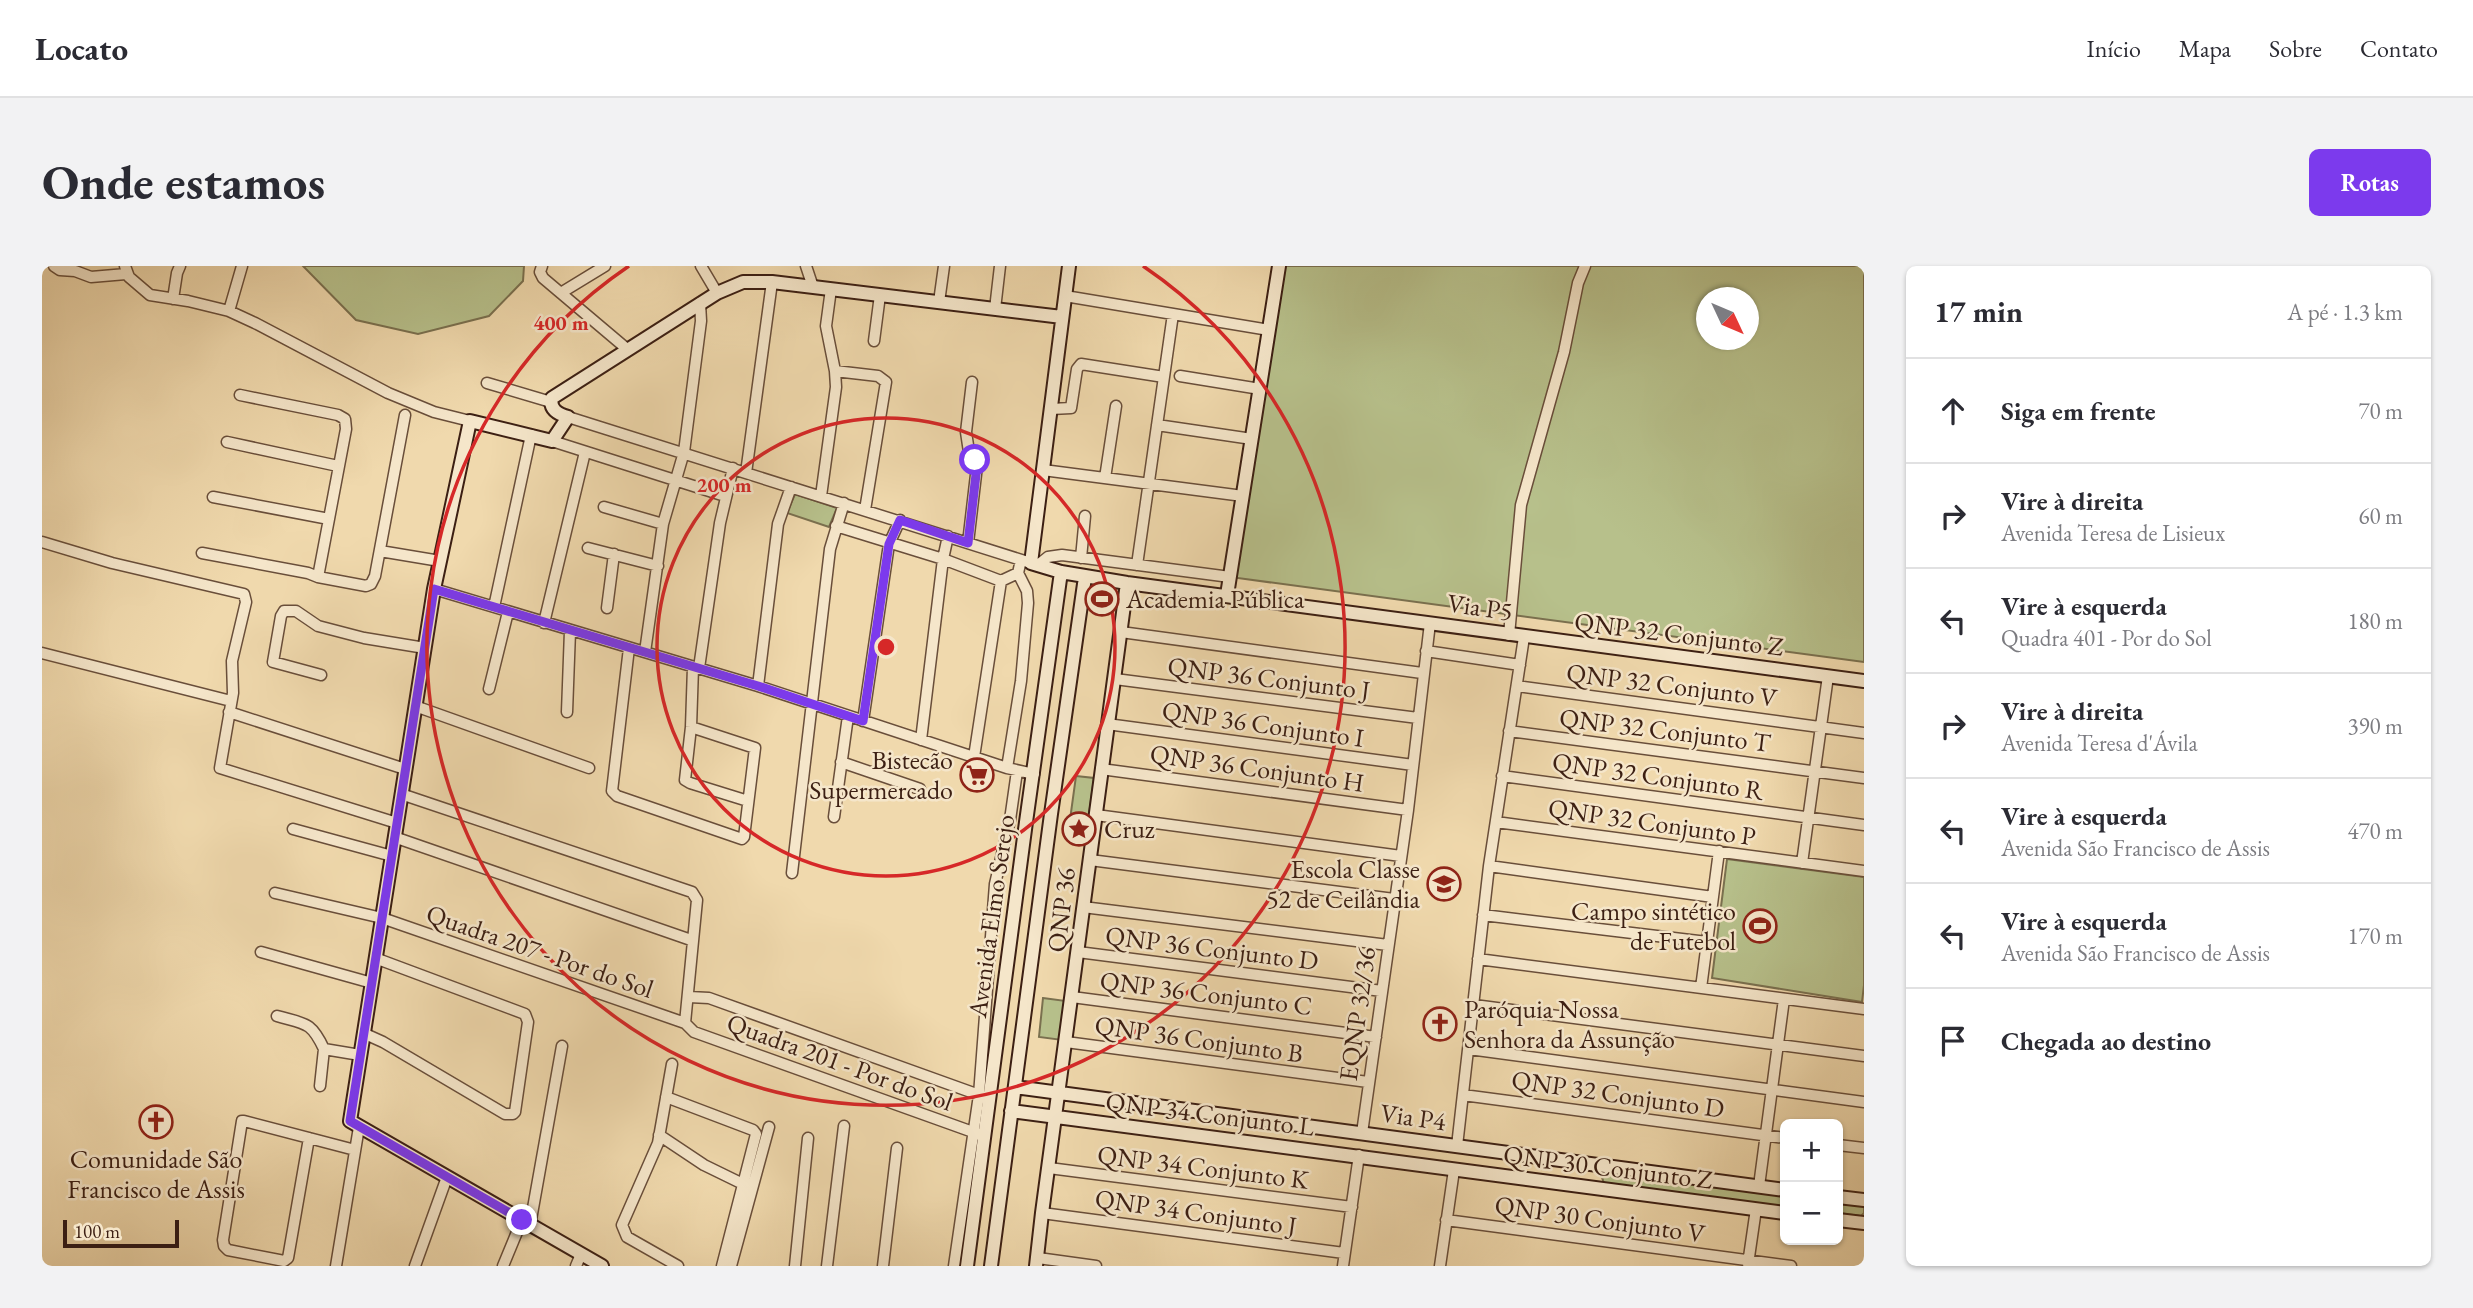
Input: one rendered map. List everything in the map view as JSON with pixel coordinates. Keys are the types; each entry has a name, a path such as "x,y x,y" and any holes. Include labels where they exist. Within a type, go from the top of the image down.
{"street":[{"path":"54,266 60,270 91,276 126,270 150,295 229,311 388,393 433,412 552,441 725,496"},
{"path":"173,299 180,266"},
{"path":"229,311 242,266"},
{"path":"542,266 540,272 543,278 627,349"},
{"path":"564,291 605,266"},
{"path":"701,266 717,293"},
{"path":"806,266 813,286"},
{"path":"939,302 944,266"},
{"path":"995,309 1000,266"},
{"path":"1030,563 1069,266"},
{"path":"1227,595 1279,266"},
{"path":"1509,635 1521,505 1564,352 1578,284 1585,266"},
{"path":"552,400 700,303 743,282 813,286 1062,317"},
{"path":"746,473 772,282"},
{"path":"821,496 835,387 835,371 826,326 831,289"},
{"path":"874,341 880,295"},
{"path":"1065,296 1269,330"},
{"path":"645,652 663,524 684,452 701,321 700,303"},
{"path":"1137,565 1173,314"},
{"path":"1051,409 1071,408 1077,369 1082,364 1164,377"},
{"path":"835,371 878,376 885,380 865,510"},
{"path":"1180,376 1259,389"},
{"path":"968,543 977,466 969,452 965,432 972,382"},
{"path":"487,383 552,400 559,414 568,417 1030,563 1085,577 1127,583"},
{"path":"240,395 344,418 346,429 318,577"},
{"path":"1105,478 1116,406"},
{"path":"202,552 369,585 374,580 405,415"},
{"path":"552,441 568,417"},
{"path":"470,421 434,589 350,1121 526,1222 578,1260 602,1266"},
{"path":"1157,425 1252,439"},
{"path":"494,607 531,435"},
{"path":"227,442 338,466"},
{"path":"544,623 585,452"},
{"path":"733,468 725,496 696,668 684,776 686,781 748,801"},
{"path":"1043,470 1243,496"},
{"path":"758,686 776,534 791,487"},
{"path":"213,497 329,519"},
{"path":"792,873 830,549 844,503"},
{"path":"604,508 663,524"},
{"path":"1081,558 1085,516"},
{"path":"863,721 889,544 900,520"},
{"path":"836,526 943,559 1001,581 1018,573 1030,563 1062,555 1230,576"},
{"path":"921,740 948,536"},
{"path":"42,542 111,563 244,594 246,602 232,665 234,688 220,768 397,823"},
{"path":"588,548 658,566"},
{"path":"380,551 440,561"},
{"path":"607,608 614,554"},
{"path":"1030,563 1059,588"},
{"name":"Avenida Elmo Serejo","path":"967,1266 984,1096 1034,774 1061,572"},
{"path":"984,1096 995,884 1010,820 1012,769 1028,603 1027,591 1018,573"},
{"name":"Avenida Elmo Serejo","path":"991,1266 1085,577"},
{"path":"974,757 1001,581"},
{"name":"Via P5","path":"1127,583 1524,637"},
{"name":"QNP 36","path":"1037,1262 1041,1213 1127,583"},
{"path":"434,589 758,686 1034,774"},
{"path":"321,675 274,663 284,611 296,611 318,626 363,638 425,648"},
{"path":"489,689 508,612"},
{"name":"EQNP 32/36","path":"1362,1133 1408,810 1422,673 1430,623"},
{"path":"567,712 570,631"},
{"path":"1121,632 1422,673"},
{"path":"1457,1146 1489,866 1524,637"},
{"name":"QNP 32 Conjunto Z","path":"1524,637 1864,681"},
{"path":"629,648 613,793 740,839 744,837 755,748 691,727"},
{"path":"1426,651 1520,665"},
{"path":"42,653 230,707 405,769"},
{"path":"1802,863 1828,676"},
{"name":"QNP 36 Conjunto J","path":"1115,679 1418,718"},
{"name":"QNP 32 Conjunto V","path":"1517,686 1864,733"},
{"path":"415,706 589,768"},
{"path":"834,817 848,716"},
{"name":"QNP 36 Conjunto I","path":"1107,724 1413,765"},
{"name":"QNP 32 Conjunto T","path":"1509,731 1864,778"},
{"path":"841,762 920,789"},
{"name":"QNP 36 Conjunto H","path":"1101,769 1408,810"},
{"name":"QNP 32 Conjunto R","path":"1502,776 1864,825"},
{"path":"401,794 692,892 697,900 685,1023"},
{"path":"1028,810 1039,818 1051,814"},
{"path":"1096,815 1401,856"},
{"path":"1010,820 1026,827 1038,828 1048,834"},
{"name":"QNP 32 Conjunto P","path":"1496,822 1864,871"},
{"path":"293,829 391,856"},
{"path":"394,838 691,940"},
{"path":"1701,988 1718,851"},
{"path":"1090,860 1394,899"},
{"path":"1489,866 1713,897"},
{"name":"Quadra 207 - Por do Sol","path":"275,893 382,918 685,1023"},
{"path":"1083,906 1388,946"},
{"path":"1483,915 1707,942"},
{"path":"261,952 372,982"},
{"name":"QNP 36 Conjunto D","path":"1078,952 1382,992"},
{"path":"363,1033 505,1114 515,1112 528,1022 525,1014 375,958"},
{"path":"1478,959 1864,1009"},
{"name":"Quadra 201 - Por do Sol","path":"689,997 709,998 984,1096"},
{"name":"QNP 36 Conjunto C","path":"1072,997 1376,1037"},
{"path":"1759,1186 1784,999"},
{"path":"1474,1005 1864,1056"},
{"path":"277,1016 309,1025 317,1033 324,1049 320,1086"},
{"name":"Quadra 201 - Por do Sol","path":"685,1023 694,1032 979,1135"},
{"name":"QNP 36 Conjunto B","path":"1066,1042 1368,1082"},
{"path":"503,1266 526,1222 562,1046"},
{"path":"324,1049 360,1055"},
{"path":"1469,1049 1864,1102"},
{"path":"672,1064 654,1154 625,1218 623,1231 629,1238 678,1266"},
{"path":"1014,1087 1059,1094"},
{"name":"Via P4","path":"1059,1094 1780,1189"},
{"name":"QNP 32 Conjunto D","path":"1464,1095 1780,1137"},
{"path":"666,1097 755,1132 755,1145 722,1266"},
{"path":"1011,1111 1056,1118"},
{"path":"1231,1138 1237,1128 1234,1116"},
{"name":"QNP 34 Conjunto L","path":"1056,1118 1359,1155"},
{"path":"1250,1141 1247,1129 1253,1118"},
{"path":"309,1138 288,1258 284,1261 278,1260 225,1247 223,1240 242,1122 309,1138 355,1150"},
{"path":"827,1266 844,1126"},
{"path":"336,1266 359,1127"},
{"path":"731,1266 769,1127"},
{"path":"659,1135 704,1165 745,1185"},
{"path":"954,1266 979,1135"},
{"path":"795,1266 808,1138"},
{"path":"1843,1146 1864,1148"},
{"path":"883,1266 897,1148"},
{"path":"1343,1266 1359,1155"},
{"name":"Via P4","path":"1359,1155 1454,1170"},
{"path":"1579,1185 1586,1175 1584,1163"},
{"path":"1601,1188 1596,1176 1604,1166"},
{"name":"QNP 34 Conjunto K","path":"1049,1168 1352,1208"},
{"path":"1440,1266 1454,1170"},
{"name":"QNP 30 Conjunto Z","path":"1454,1170 1780,1212"},
{"path":"415,1266 447,1177"},
{"path":"1843,1198 1864,1200"},
{"path":"1748,1263 1756,1209"},
{"name":"QNP 34 Conjunto J","path":"1041,1213 1344,1253"},
{"name":"QNP 30 Conjunto V","path":"1446,1220 1748,1263 1791,1266"},
{"path":"1843,1221 1864,1223"},
{"path":"1037,1262 1097,1266"}],"green space":[{"path":"303,266 524,266 523,281 489,316 418,334 356,320"},
{"path":"1273,266 1864,266 1864,662 1230,577"},
{"path":"795,494 837,508 829,527 787,513"},
{"path":"1076,776 1094,778 1086,836 1068,834"},
{"path":"1727,859 1864,877 1862,1002 1712,978"},
{"path":"1043,998 1066,1001 1062,1040 1039,1037"},
{"path":"1607,1172 1780,1193 1780,1207 1604,1184 1602,1177"},
{"path":"1843,1202 1864,1206 1861,1216 1843,1214"}],"place":[{"name":"Academia Pública","path":"1102,599"},
{"name":"Bistecão Supermercado","path":"977,775"},
{"name":"Cruz","path":"1079,829"},
{"name":"Escola Classe 52 de Ceilândia","path":"1444,884"},
{"name":"Campo sintético de Futebol","path":"1760,926"},
{"name":"Paróquia Nossa Senhora da Assunção","path":"1440,1024"},
{"name":"Comunidade São Francisco de Assis","path":"156,1122"}],"route":[{"path":"522,1220 350,1121 434,589 758,686 863,721 889,544 900,520 968,543 977,466 975,460"}]}
